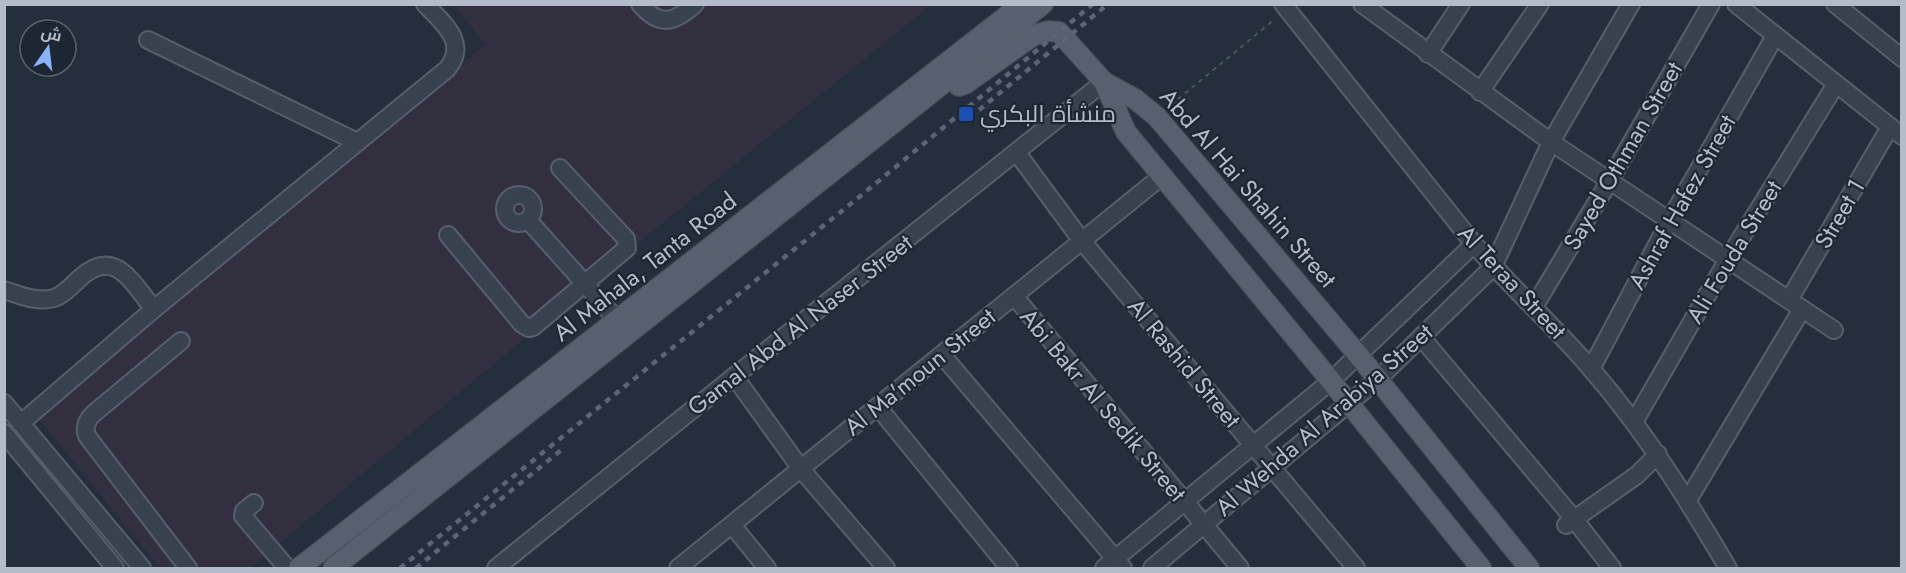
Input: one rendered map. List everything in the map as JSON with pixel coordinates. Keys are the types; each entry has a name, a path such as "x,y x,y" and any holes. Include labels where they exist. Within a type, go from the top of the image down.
{"main road":[{"name":"Al Mahala, Tanta Road","path":"299,568 1022,4"},
{"name":"Al Mahala, Tanta Road","path":"333,568 948,82 1043,4"},
{"path":"948,82 954,86 965,84 1034,35 1048,31 1059,32 1104,82 1126,132 1349,403 1481,568"},
{"name":"Abd Al Hai Shahin Street","path":"1104,82 1135,99 1157,117 1378,379 1529,568"}],"street":[{"path":"21,423 154,309 447,69 456,51 454,39 444,24 425,4"},
{"path":"640,4 648,14 664,20 680,17 695,4"},
{"path":"1428,54 1461,4"},
{"path":"1480,92 1540,4"},
{"path":"1493,267 1551,142 1631,4"},
{"name":"Sayed Othman Street","path":"1534,307 1711,4"},
{"path":"1835,4 1902,58"},
{"path":"1742,6 1775,36 1896,132"},
{"name":"Al Teraa Street","path":"1285,7 1473,244 1592,369 1634,422 1688,500 1728,568"},
{"path":"1371,7 1428,54 1551,142 1834,330"},
{"name":"Ashraf Hafez Street","path":"1592,369 1670,220 1775,36"},
{"path":"148,40 357,142"},
{"name":"Gamal Abd Al Naser Street","path":"496,568 1104,82"},
{"name":"Ali Fouda Street","path":"1634,422 1728,259 1836,84"},
{"name":"Street 1","path":"1688,500 1796,305 1896,132"},
{"name":"Al Rashid Street","path":"1017,153 1082,241 1356,568"},
{"path":"448,235 525,327 537,325 624,252 628,243 560,168"},
{"name":"Al Ma'moun Street","path":"678,568 1162,176"},
{"path":"528,220 618,321"},
{"name":"Al Wehda Al Arabiya Street","path":"1114,565 1359,356 1473,244"},
{"path":"4,290 36,299 55,297 95,266 105,264 115,266 122,271 154,309"},
{"name":"Al Wehda Al Arabiya Street","path":"1152,568 1378,379 1493,267"},
{"name":"Abi Bakr Al Sedik Street","path":"1014,296 1240,568"},
{"path":"1421,337 1569,522 1612,568"},
{"path":"181,341 93,414 85,430 87,436 188,568"},
{"path":"942,355 1114,565"},
{"path":"734,376 801,469 886,568"},
{"path":"4,403 142,568"},
{"path":"878,407 1009,568"},
{"path":"5,437 115,568"},
{"path":"1569,522 1637,475 1658,454"},
{"path":"254,503 244,511 243,516 287,568"},
{"path":"732,525 768,568"}],"path":[{"path":"1157,117 1285,7"}],"shaded area":[{"path":"453,5 931,5 649,234 250,568 160,568 33,412 486,44"}],"railway":[{"path":"400,568 864,193 1093,4"},
{"path":"979,110 1108,4"},
{"path":"416,568 565,447"}],"place":[{"name":"منشأة البكري","path":"966,114"}]}
